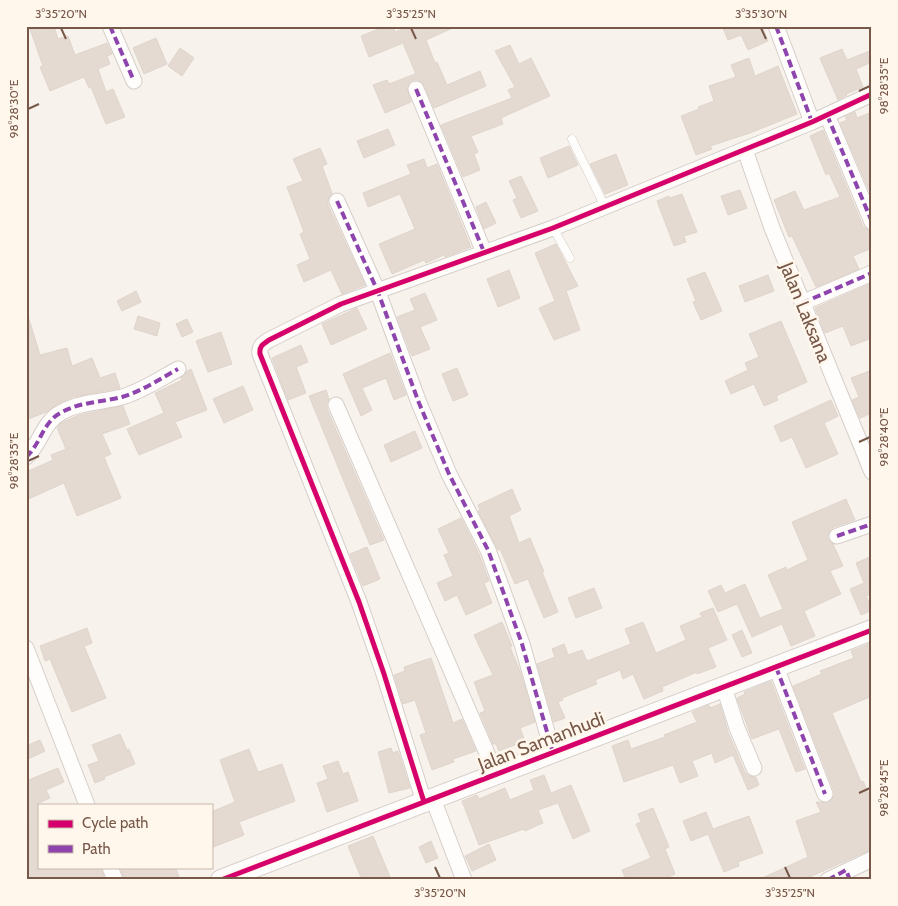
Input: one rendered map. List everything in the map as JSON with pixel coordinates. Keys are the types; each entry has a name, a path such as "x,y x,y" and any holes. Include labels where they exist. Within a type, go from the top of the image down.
{"street":[{"path":"110,26 134,81"},
{"path":"776,26 812,122"},
{"path":"416,89 484,252"},
{"path":"464,880 428,800 359,602 259,349 269,340 323,312 354,299 553,228 812,122 872,94"},
{"path":"827,115 872,222"},
{"name":"Jalan Laksana","path":"745,150 772,228 872,472"},
{"path":"337,201 378,292 418,403 445,465 488,550 522,644 553,752"},
{"path":"802,303 872,273"},
{"path":"26,457 32,452 52,418 62,412 85,404 124,396 140,390 178,369"},
{"path":"336,405 496,774"},
{"path":"837,536 872,524"},
{"name":"Jalan Samanhudi","path":"221,880 872,630"},
{"path":"26,648 87,804"},
{"path":"776,667 825,794"},
{"path":"724,687 737,728 754,768"},
{"path":"828,880 848,875 872,860"},
{"path":"110,868 115,880"}],"lane":[{"path":"572,139 605,207"},
{"path":"553,228 570,258"}],"building":[{"path":"39,26 54,26 58,39 68,36 75,55 107,43 112,54 107,56 110,64 98,69 106,92 113,89 125,117 106,124 91,87 89,88 84,77 50,91 40,67 43,66 30,29"},
{"path":"386,26 393,26 395,32 410,26 457,26 426,40 435,63 437,62 447,85 480,71 486,86 434,108 424,85 418,80 413,80 407,88 411,102 385,113 373,85 387,80 389,84 415,74 403,43 369,57 361,36"},
{"path":"722,26 762,26 768,41 748,50 741,35 728,40"},
{"path":"156,38 167,64 144,74 133,48"},
{"path":"510,45 519,64 531,58 550,96 501,118 503,124 471,136 478,152 474,154 480,170 463,177 441,125 512,98 508,90 515,87 495,51"},
{"path":"180,48 194,58 182,76 168,66"},
{"path":"842,49 847,60 872,50 872,62 856,69 863,87 846,94 838,100 820,58"},
{"path":"749,58 755,76 778,66 797,114 750,133 710,146 712,149 696,155 681,116 714,101 709,86 736,77 731,65"},
{"path":"855,112 857,118 872,112 872,197 840,123 847,120 845,117"},
{"path":"388,129 395,145 364,158 357,141"},
{"path":"823,130 863,226 872,235 872,248 853,256 859,269 816,287 792,236 789,237 774,200 795,191 804,210 840,197 829,173 826,175 810,136"},
{"path":"569,146 578,165 548,178 540,158"},
{"path":"320,148 327,164 322,166 332,193 328,200 328,205 365,285 342,294 331,270 304,282 297,265 310,259 300,234 304,232 287,187 303,181 293,159"},
{"path":"616,154 628,185 605,194 590,164"},
{"path":"424,159 427,168 437,164 471,247 445,257 444,255 426,263 424,260 392,274 379,244 415,229 400,194 368,207 363,193 411,174 407,165"},
{"path":"521,176 538,211 521,218 513,200 517,198 509,181"},
{"path":"740,190 747,208 728,215 721,196"},
{"path":"682,194 697,232 684,236 686,242 674,246 657,201 669,196 670,198"},
{"path":"486,202 496,223 484,229 476,207"},
{"path":"556,244 578,286 566,291 580,330 554,340 539,308 555,301 535,253"},
{"path":"509,270 520,298 498,307 487,279"},
{"path":"705,272 722,311 701,320 693,302 696,301 687,279"},
{"path":"768,275 774,291 745,302 739,286"},
{"path":"872,283 872,338 851,346 843,326 825,333 815,308"},
{"path":"136,291 141,302 122,311 117,301"},
{"path":"425,293 437,320 420,327 430,349 412,356 397,317 415,310 410,299"},
{"path":"357,308 367,329 331,345 322,324"},
{"path":"138,316 160,323 157,336 134,329"},
{"path":"26,319 29,319 40,355 67,348 72,366 92,358 100,378 115,373 120,388 73,397 57,404 46,412 26,420"},
{"path":"187,319 193,332 182,337 176,324"},
{"path":"781,321 807,382 776,396 778,400 764,406 754,384 731,394 725,381 748,370 745,363 759,357 749,334"},
{"path":"221,332 232,364 208,372 196,341"},
{"path":"301,345 308,362 296,367 306,393 288,400 272,358"},
{"path":"390,353 406,395 394,400 386,378 362,388 372,410 361,416 343,374"},
{"path":"457,368 468,395 453,401 442,374"},
{"path":"191,369 207,410 175,422 182,437 139,455 127,429 164,413 155,393 182,380 181,378"},
{"path":"872,370 872,413 860,418 852,400 859,397 851,378"},
{"path":"243,386 253,410 224,423 213,399"},
{"path":"326,390 329,399 327,409 384,540 370,545 309,396"},
{"path":"831,400 838,416 824,423 838,454 806,468 792,437 781,442 774,426"},
{"path":"123,406 130,424 102,434 111,454 104,457 121,498 77,516 64,483 26,500 26,472 53,460 51,455 66,449 57,428 61,423 79,415"},
{"path":"415,431 422,448 391,462 384,445"},
{"path":"512,489 521,510 509,516 519,543 530,538 558,612 544,618 528,579 515,584 500,549 498,550 478,511 480,510 478,505"},
{"path":"846,499 855,520 834,527 828,535 828,539 833,544 843,566 830,571 841,594 804,611 815,636 791,646 782,624 752,637 737,604 718,612 708,591 721,585 725,593 745,584 760,618 783,609 768,575 786,567 787,570 808,560 792,522"},
{"path":"461,518 479,554 489,581 484,583 492,603 466,615 457,595 445,601 437,583 453,576 444,555 449,553 438,529"},
{"path":"367,547 380,579 363,586 350,554"},
{"path":"872,556 872,602 869,595 866,596 872,610 861,615 850,589 864,583 856,563"},
{"path":"594,588 602,608 576,618 568,598"},
{"path":"713,608 727,640 708,648 716,667 697,674 697,672 662,687 663,691 644,699 633,674 623,679 620,670 595,680 597,684 562,698 563,700 558,702 565,718 554,722 537,664 555,657 552,649 564,644 568,655 582,650 587,661 631,644 625,629 643,622 656,653 686,640 680,626 702,617 700,613"},
{"path":"502,622 512,646 510,647 520,671 535,722 520,728 525,741 499,751 496,744 493,744 480,713 485,711 474,682 493,675 474,635"},
{"path":"87,628 92,643 84,646 106,698 72,712 50,659 45,661 40,646"},
{"path":"742,630 752,653 742,657 732,635"},
{"path":"872,643 872,696 832,713 861,782 863,781 872,801 872,849 803,880 758,880 808,857 796,821 821,812 816,802 828,803 834,796 834,791 793,686 822,674 820,671 854,658 851,651"},
{"path":"431,658 453,723 462,719 476,751 453,759 454,762 432,770 420,735 426,733 415,700 403,704 394,675 405,671 404,667"},
{"path":"771,681 805,769 796,772 779,729 752,739 737,698 745,694 744,692"},
{"path":"720,704 728,732 745,772 749,776 756,777 759,785 748,790 733,755 715,763 712,753 692,761 698,776 680,783 673,765 624,782 612,746 628,740 631,749 665,737 664,735 697,722 692,712 709,705 710,708"},
{"path":"120,734 135,764 104,777 105,779 95,783 88,765 99,761 92,745"},
{"path":"40,740 45,751 26,760 26,746"},
{"path":"391,748 393,753 398,751 410,788 389,793 378,752"},
{"path":"249,749 258,772 282,764 295,801 239,822 244,835 212,848 212,812 235,802 220,760"},
{"path":"338,761 343,774 348,772 358,801 327,812 317,783 328,779 323,766"},
{"path":"58,768 64,782 46,790 50,798 38,804 38,868 101,868 105,880 26,880 26,835 30,834 26,823 26,781"},
{"path":"544,775 551,793 571,785 590,831 573,839 558,803 538,810 543,823 525,831 524,829 479,845 462,801 477,795 479,799 505,788 510,800 534,790 530,780"},
{"path":"653,808 669,847 665,849 675,874 662,880 626,880 622,870 651,858 636,824 641,822 638,814"},
{"path":"706,812 713,829 749,816 763,853 738,862 739,866 724,872 708,834 691,841 683,821"},
{"path":"373,836 390,877 384,880 362,880 348,846"},
{"path":"431,841 438,858 426,863 419,847"},
{"path":"489,844 496,860 472,871 465,856"},
{"path":"120,868 175,868 179,876 171,880 124,880"}],"marked path":[{"path":"110,26 134,81"},
{"path":"776,26 812,122"},
{"path":"416,89 484,252"},
{"path":"827,115 872,222"},
{"path":"337,201 378,292 419,403 449,474 488,550 522,644 553,753"},
{"path":"802,303 872,273"},
{"path":"26,457 50,421 62,412 76,406 122,397 178,369"},
{"path":"837,536 872,524"},
{"path":"776,667 825,794"},
{"path":"828,880 846,870 850,880"}],"cycle path":[{"path":"424,802 384,674 359,602 260,354 261,347 269,340 341,304 553,228 812,122 872,94"},
{"path":"221,880 872,630"}]}
